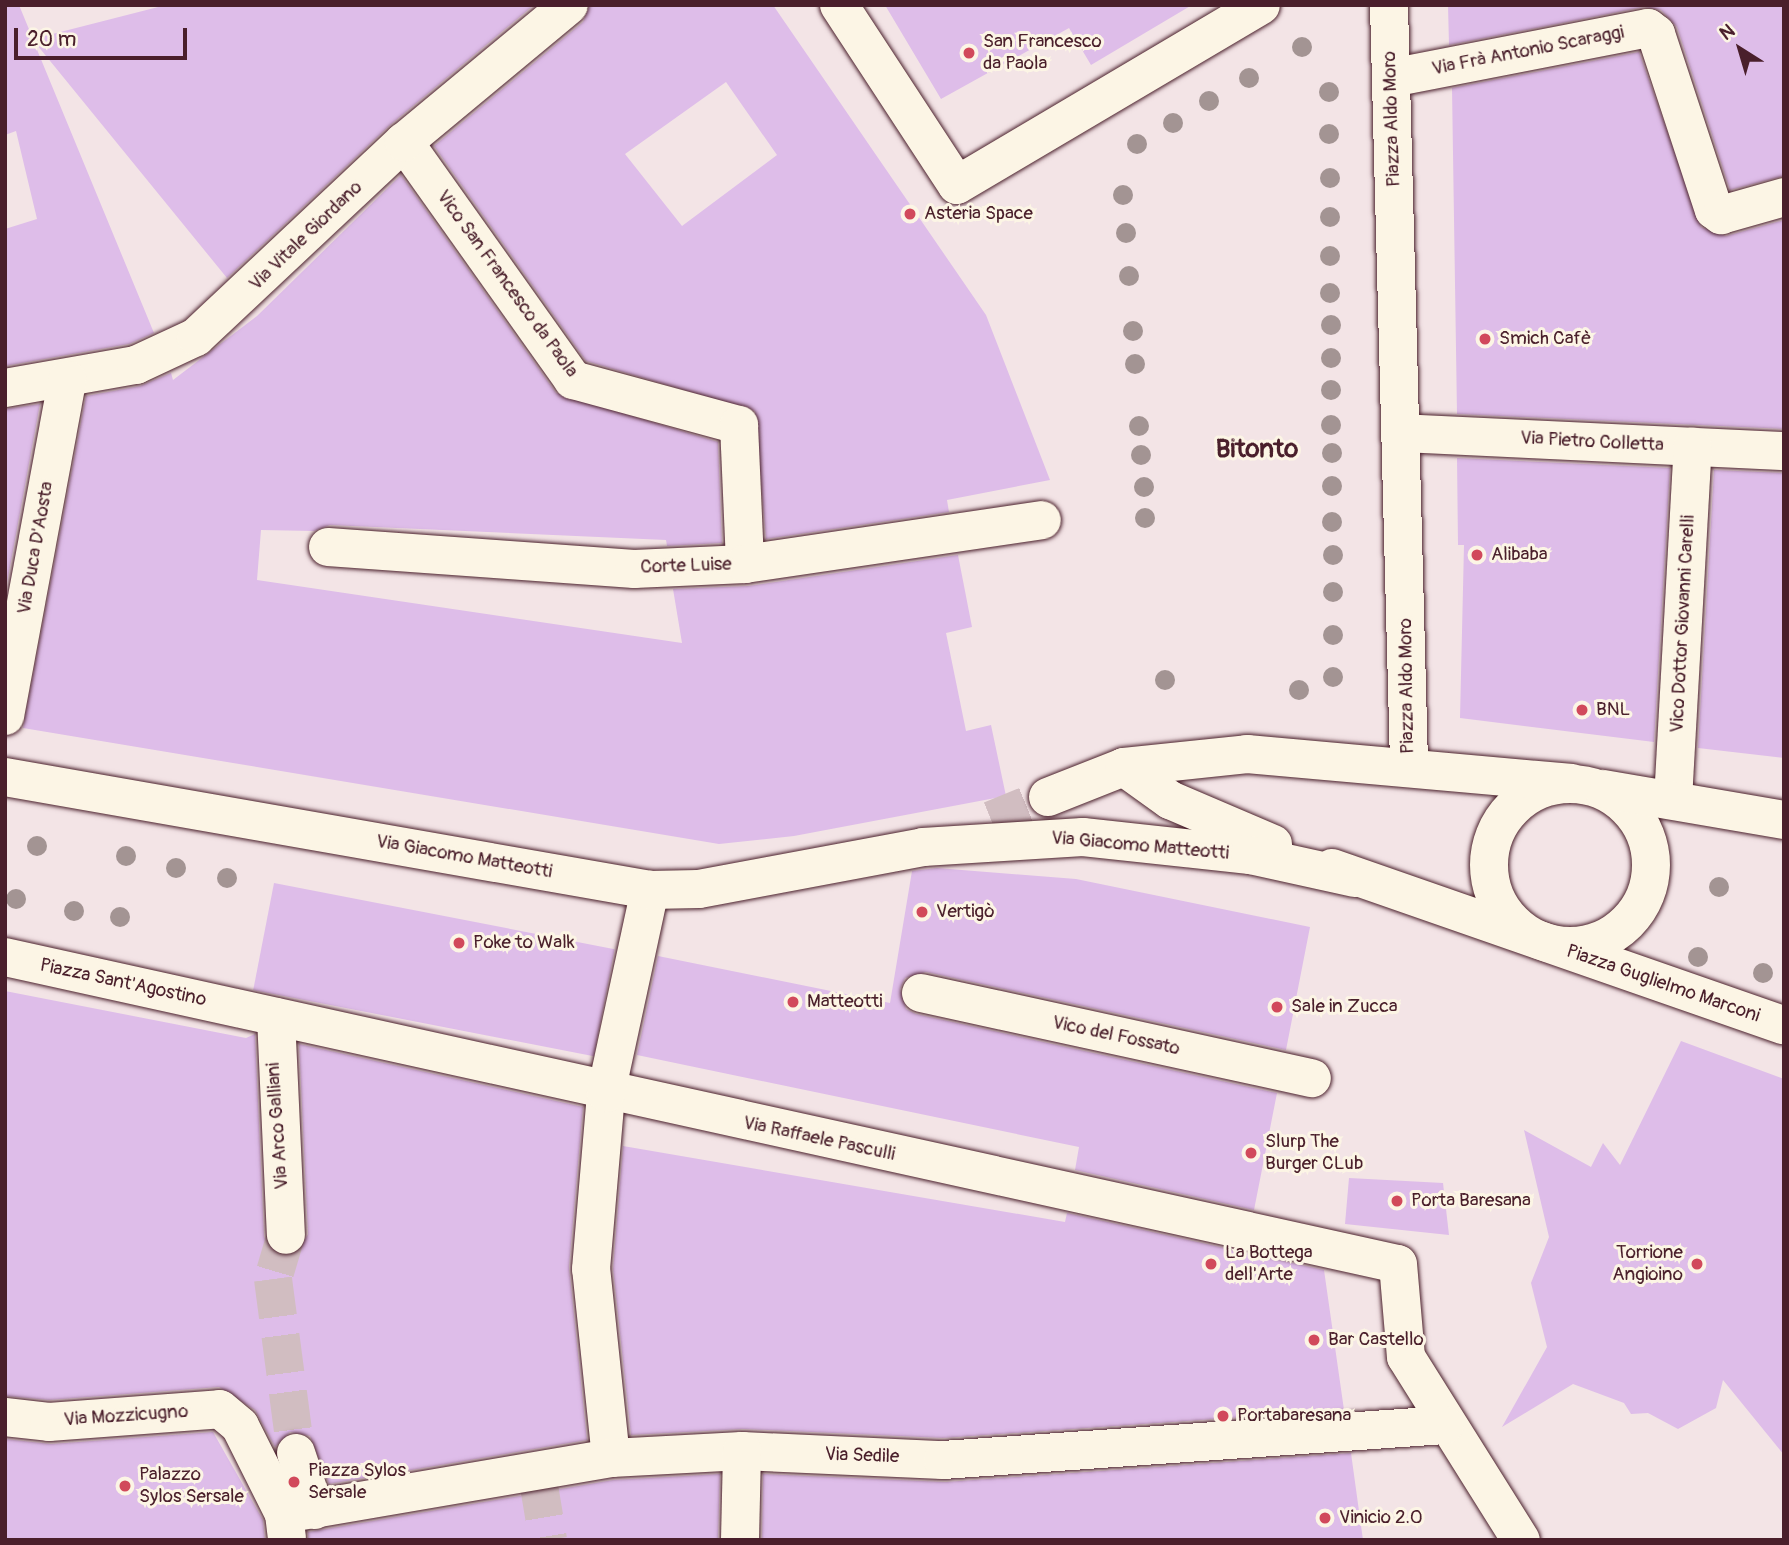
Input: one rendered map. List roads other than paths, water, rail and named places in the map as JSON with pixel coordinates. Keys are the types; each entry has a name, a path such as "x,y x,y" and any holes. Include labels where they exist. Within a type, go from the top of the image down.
{"street":[{"name":"Via Vitale Giordano","path":"5,388 67,380 166,356 196,337 404,142 569,5"},
{"path":"839,5 957,185 1261,5"},
{"name":"Piazza Aldo Moro","path":"1124,767 1247,754 1409,765 1389,5"},
{"name":"Via Frà Antonio Scaraggi","path":"1391,78 1648,28 1656,34 1714,210 1721,215 1784,197"},
{"name":"Vico San Francesco da Paola","path":"404,142 573,380 739,425 745,564"},
{"name":"Via Duca D'Aosta","path":"5,716 67,380"},
{"name":"Via Pietro Colletta","path":"1401,433 1784,451"},
{"name":"Vico Dottor Giovanni Carelli","path":"1673,800 1693,447"},
{"name":"Corte Luise","path":"327,547 634,569 745,564 1042,520"},
{"name":"Piazza Guglielmo Marconi","path":"1409,765 1584,785 1784,820"},
{"path":"1048,797 1124,767 1170,800 1354,878"},
{"name":"Via Giacomo Matteotti","path":"5,777 650,890 699,889 923,847 1083,837 1250,855 1354,878"},
{"name":"Piazza Guglielmo Marconi","path":"1584,785 1620,799 1643,830 1652,867 1647,892 1616,932 1567,946 1542,941 1503,910 1492,887 1491,850 1505,816 1524,798 1584,785"},
{"name":"Via Giacomo Matteotti","path":"923,847 991,820"},
{"name":"Piazza Guglielmo Marconi","path":"1354,878 1411,893 1784,1025"},
{"path":"611,1458 591,1269 606,1093 650,890"},
{"name":"Piazza Sant'Agostino","path":"5,957 258,1013"},
{"name":"Vico del Fossato","path":"921,993 1312,1078"},
{"name":"Via Raffaele Pasculli","path":"258,1013 606,1093 1398,1264 1406,1357 1445,1425"},
{"name":"Via Arco Galliani","path":"258,1013 286,1235"},
{"name":"Via Mozzicugno","path":"5,1417 49,1422 220,1409 240,1426 295,1521"},
{"path":"1445,1425 1521,1540"},
{"name":"Via Sedile","path":"295,1521 611,1458 742,1451 943,1460 1445,1425"},
{"path":"740,1540 742,1451"},
{"path":"295,1521 296,1453"}],"tunnel":[{"path":"991,820 1048,797"},
{"path":"286,1235 273,1279 296,1453"},
{"path":"538,1480 548,1540"}],"place":[{"name":"San Francesco da Paola","path":"969,53"},
{"name":"Asteria Space","path":"910,214"},
{"name":"Smich Cafè","path":"1485,339"},
{"name":"Alibaba","path":"1477,555"},
{"name":"BNL","path":"1582,710"},
{"name":"Vertigò","path":"922,912"},
{"name":"Poke to Walk","path":"459,943"},
{"name":"Matteotti","path":"793,1002"},
{"name":"Sale in Zucca","path":"1277,1007"},
{"name":"Slurp The Burger CLub","path":"1251,1153"},
{"name":"Porta Baresana","path":"1397,1201"},
{"name":"La Bottega dell'Arte","path":"1211,1264"},
{"name":"Torrione Angioino","path":"1697,1264"},
{"name":"Bar Castello","path":"1314,1340"},
{"name":"Portabaresana","path":"1223,1416"},
{"name":"Piazza Sylos Sersale","path":"294,1482"},
{"name":"Palazzo Sylos Sersale","path":"125,1486"},
{"name":"Vinicio 2.0","path":"1325,1518"}],"district":[{"name":"Bitonto","path":"1257,450"}]}
